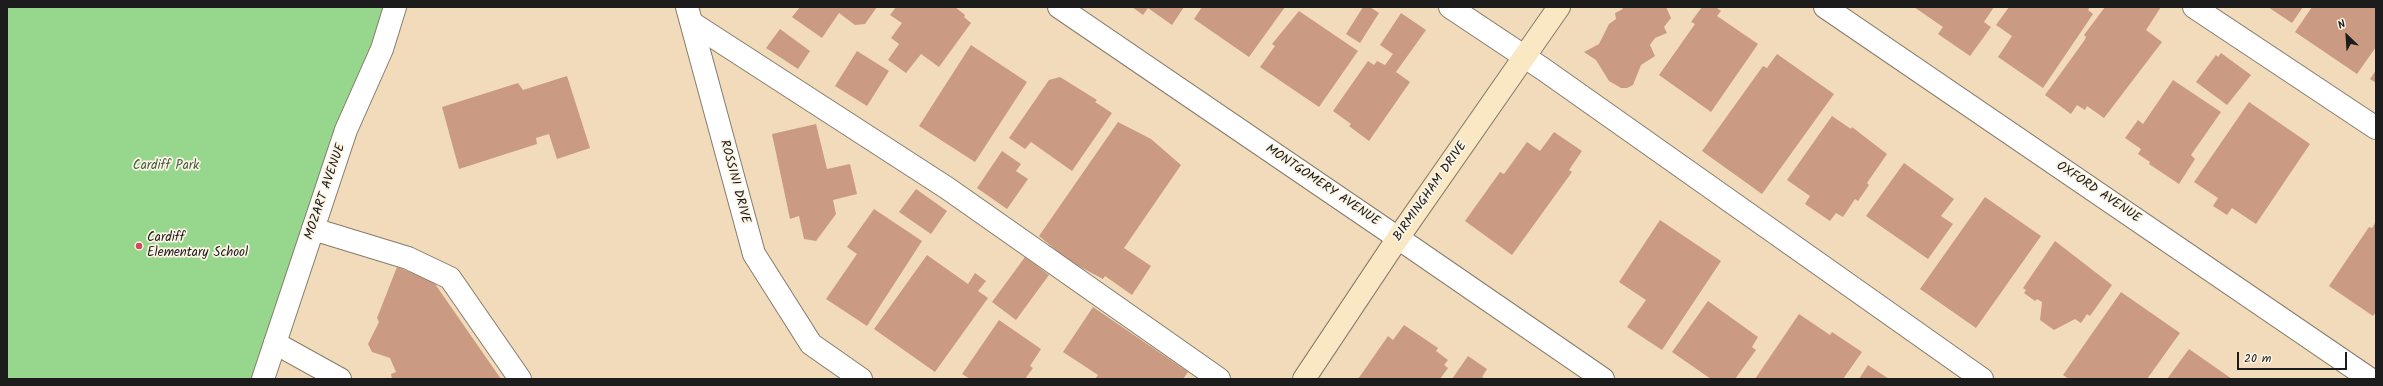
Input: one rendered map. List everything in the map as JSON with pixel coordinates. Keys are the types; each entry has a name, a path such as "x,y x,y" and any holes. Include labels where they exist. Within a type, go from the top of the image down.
{"main road":[{"name":"BIRMINGHAM DRIVE","path":"1304,379 1398,238 1559,7"}],"street":[{"name":"MOZART AVENUE","path":"263,379 346,130 382,49 395,7"},
{"name":"MONTGOMERY AVENUE","path":"1059,7 1603,379"},
{"path":"1450,7 1525,56 1982,379"},
{"name":"OXFORD AVENUE","path":"1825,7 2370,379"},
{"path":"2194,7 2376,128"},
{"path":"689,15 947,188 1219,379"},
{"name":"ROSSINI DRIVE","path":"689,15 754,254 811,344 861,379"},
{"path":"313,229 408,258 450,278 520,379"},
{"path":"275,343 340,379"}],"green space":[{"name":"Cardiff Park","path":"7,7 395,7 263,379 7,379"}],"building":[{"path":"800,7 877,7 865,24 855,25 839,13 822,38 792,17"},
{"path":"896,7 955,7 965,15 964,17 971,23 939,67 921,54 906,73 888,60 899,44 891,38 902,23 890,15"},
{"path":"1132,7 1184,7 1172,25 1148,8 1143,15"},
{"path":"1202,7 1285,7 1249,57 1194,19"},
{"path":"1363,7 1370,7 1379,13 1360,43 1346,34"},
{"path":"1621,7 1666,7 1671,18 1664,27 1667,33 1655,38 1650,45 1655,56 1641,65 1633,85 1627,88 1621,88 1609,81 1596,60 1584,52 1599,44 1609,24 1616,19 1615,13 1623,9"},
{"path":"1702,7 1716,7 1721,11 1717,16 1758,44 1711,112 1659,75 1695,24 1691,22"},
{"path":"1914,7 1994,7 1984,22 1991,27 1970,56 1938,34 1943,27"},
{"path":"2009,7 2090,7 2088,10 2093,14 2043,88 1998,57 2012,36 1996,25"},
{"path":"2105,7 2161,7 2146,30 2162,42 2104,118 2087,106 2085,110 2077,105 2071,114 2045,95 2084,41 2086,37 2084,35"},
{"path":"2268,7 2303,7 2292,23"},
{"path":"2312,7 2376,7 2376,47 2357,74 2295,32"},
{"path":"1299,11 1358,51 1319,107 1260,67 1275,46 1272,44"},
{"path":"1401,13 1426,30 1396,72 1410,82 1369,141 1349,126 1351,124 1333,111 1368,61 1374,65 1377,61 1385,65 1393,54 1380,45"},
{"path":"780,29 810,51 798,69 766,48"},
{"path":"971,45 1027,82 975,162 919,126"},
{"path":"857,51 889,71 867,106 835,86"},
{"path":"2221,53 2251,75 2227,105 2196,82 2216,55 2218,57"},
{"path":"1777,54 1834,94 1762,194 1702,151 1763,66 1767,68"},
{"path":"2376,70 2376,83 2370,79"},
{"path":"567,76 590,148 557,159 549,134 536,138 537,144 459,169 442,107 518,83 523,90"},
{"path":"1060,77 1097,100 1095,102 1112,113 1072,171 1031,142 1025,149 1009,138 1049,80"},
{"path":"2173,80 2221,112 2191,155 2195,159 2179,184 2149,164 2150,162 2138,154 2141,149 2125,138 2138,120 2143,124"},
{"path":"2249,102 2310,144 2256,224 2232,208 2227,215 2213,206 2218,198 2194,182"},
{"path":"1832,116 1851,129 1852,127 1887,154 1867,183 1869,185 1858,201 1855,199 1843,217 1836,213 1830,221 1805,204 1810,196 1787,180"},
{"path":"1118,122 1151,139 1181,165 1124,248 1151,266 1132,295 1105,276 1103,279 1069,261 1039,236"},
{"path":"816,124 827,169 850,164 857,194 833,200 836,214 816,241 804,239 799,216 790,219 772,134"},
{"path":"1554,132 1582,151 1569,170 1572,172 1512,255 1465,221 1500,172 1504,174 1527,142 1540,151"},
{"path":"1002,151 1021,164 1016,171 1028,179 1007,209 977,188"},
{"path":"1904,163 1954,199 1941,216 1953,224 1928,259 1866,216"},
{"path":"916,189 947,211 931,234 899,212"},
{"path":"1985,197 2041,236 1976,328 1920,289"},
{"path":"874,209 922,241 867,326 826,299 857,254 847,247"},
{"path":"1660,220 1721,261 1662,350 1627,327 1646,300 1619,282"},
{"path":"2376,221 2376,312 2373,316 2329,286 2369,227 2372,228"},
{"path":"2055,241 2112,285 2090,316 2087,314 2081,323 2075,319 2054,330 2040,320 2042,302 2037,299 2035,301 2024,293 2026,290 2023,288"},
{"path":"927,255 968,284 975,273 986,281 978,291 988,298 935,372 874,329"},
{"path":"1025,257 1049,275 1016,320 992,302"},
{"path":"397,267 433,281 501,379 392,379 391,374 396,372 390,358 372,352 368,344 379,322 377,318"},
{"path":"2121,292 2180,333 2147,379 2069,379 2063,375"},
{"path":"1708,301 1758,337 1752,347 1756,350 1735,379 1711,379 1672,352"},
{"path":"1093,307 1188,372 1183,379 1095,379 1098,375 1063,352"},
{"path":"1799,314 1830,335 1832,332 1862,352 1843,379 1755,379"},
{"path":"999,320 1041,349 1030,366 1033,368 1025,379 970,379 962,374"},
{"path":"1404,325 1438,348 1436,351 1448,360 1444,365 1448,368 1440,379 1358,379 1388,336 1393,340"},
{"path":"2189,349 2232,379 2167,379"},
{"path":"1468,356 1487,369 1482,377 1486,379 1452,379"},
{"path":"1868,365 1889,379 1859,379"}],"place":[{"name":"Cardiff Elementary School","path":"139,246"}]}
